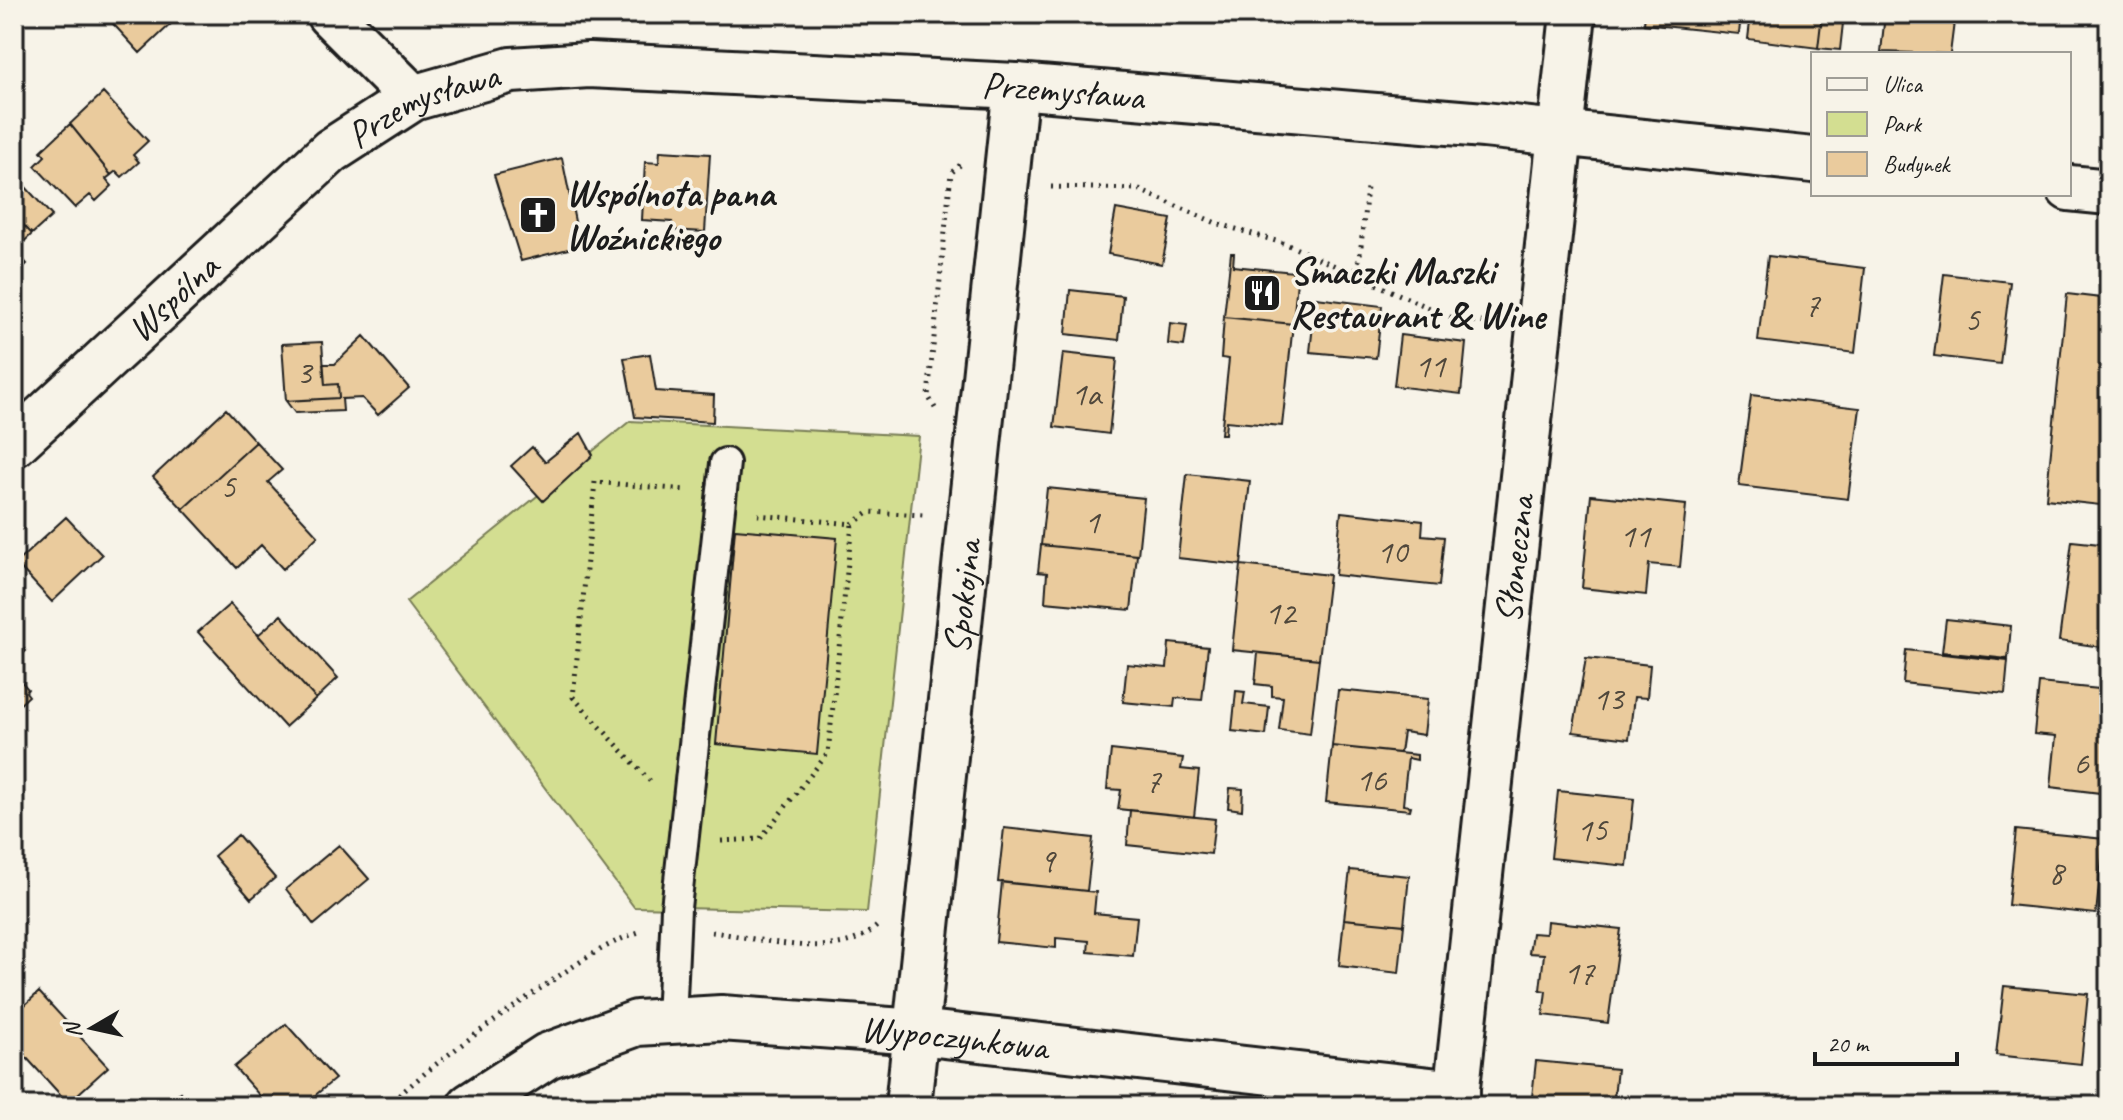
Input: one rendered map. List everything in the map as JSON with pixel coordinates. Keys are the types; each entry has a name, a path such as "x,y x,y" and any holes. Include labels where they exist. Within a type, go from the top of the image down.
{"street":[{"path":"329,14 413,98"},
{"name":"Słoneczna","path":"1456,1099 1573,14"},
{"name":"Przemysława","path":"331,151 413,98 511,70 589,65 1016,86 1560,133 1811,160"},
{"name":"Spokojna","path":"908,1106 1016,86"},
{"name":"Wspólna","path":"14,444 331,151"},
{"path":"2071,188 2109,192"},
{"name":"Wypoczynkowa","path":"470,1106 547,1056 637,1023 721,1018 918,1032 1456,1099"}],"lane":[{"path":"671,1021 686,814 725,463"}],"path":[{"path":"938,415 928,396 951,173 964,161"},
{"path":"1038,186 1137,189 1216,223 1286,244 1353,277 1452,318 1510,326"},
{"path":"1353,277 1360,256 1367,187"},
{"path":"686,814 668,801 573,697 595,482 852,524 870,512 934,516"},
{"path":"684,843 760,839 828,753 852,524"},
{"path":"387,1106 479,1031 616,940 645,930 676,927 817,946 854,942 883,920"}],"green space":[{"path":"630,421 919,436 867,912 634,907 406,602"}],"building":[{"path":"104,14 166,14 173,22 140,53"},
{"path":"1645,14 1741,14 1739,34 1644,24"},
{"path":"1751,14 1822,14 1818,48 1748,39"},
{"path":"1822,14 1844,14 1840,50 1818,48"},
{"path":"1885,14 1955,14 1950,52 1881,52"},
{"path":"103,93 148,141 133,155 139,162 122,177 116,171 111,175 70,124"},
{"path":"70,124 111,175 106,179 112,186 96,201 90,195 75,208 35,166 45,156 41,151"},
{"path":"660,151 710,154 705,232 671,230 672,222 642,220 645,162 659,163"},
{"name":"Wspólnota pana Woźnickiego","path":"562,158 580,246 521,261 494,175"},
{"path":"14,174 52,216 32,234 14,215"},
{"path":"1116,209 1171,219 1162,264 1108,254"},
{"path":"14,215 32,234 15,250 14,249"},
{"path":"14,249 27,264 14,276"},
{"path":"1231,253 1234,253 1233,266 1298,270 1293,324 1224,317"},
{"path":"1768,256 1865,268 1855,353 1758,341"},
{"path":"1944,274 2010,282 2000,364 1934,356"},
{"path":"1070,290 1123,296 1119,340 1066,334"},
{"path":"2067,294 2109,299 2109,506 2046,499"},
{"path":"1316,298 1382,306 1376,358 1310,352"},
{"path":"1224,317 1293,324 1282,426 1226,421 1225,434 1221,434 1229,359 1221,358"},
{"path":"1170,323 1187,325 1184,346 1168,344"},
{"path":"1400,335 1466,343 1461,394 1394,386"},
{"path":"364,336 409,388 378,415 362,398 342,399 343,411 295,413 286,401 339,398 338,384 325,385 323,364 335,364"},
{"path":"322,342 325,385 338,384 339,398 286,401 282,344"},
{"path":"1063,353 1117,359 1109,434 1054,427"},
{"path":"650,354 656,391 714,395 713,422 635,417 624,358"},
{"path":"1751,395 1860,408 1848,499 1739,486"},
{"path":"226,409 256,442 183,509 153,477"},
{"path":"581,433 593,455 543,501 511,466 532,447 545,462"},
{"path":"256,442 282,470 268,482 318,536 283,569 261,545 237,568 183,509"},
{"path":"1187,474 1250,481 1241,565 1178,558"},
{"path":"1047,488 1144,498 1138,555 1041,545"},
{"path":"1591,495 1686,505 1680,567 1649,564 1646,595 1582,588"},
{"path":"1341,512 1423,521 1422,535 1444,537 1439,586 1335,575"},
{"path":"66,517 102,555 52,602 16,563"},
{"path":"735,529 837,538 817,754 716,744"},
{"path":"2072,541 2109,545 2109,648 2059,641"},
{"path":"1041,545 1137,555 1131,610 1045,602 1047,573 1038,572"},
{"path":"1241,565 1329,575 1319,659 1232,650"},
{"path":"230,604 316,699 285,727 198,632"},
{"path":"281,615 338,678 316,699 258,635"},
{"path":"1946,619 2011,626 2008,659 1942,652"},
{"path":"14,637 26,651 14,662"},
{"path":"1169,643 1208,647 1202,700 1175,698 1174,707 1123,702 1127,664 1167,668"},
{"path":"1906,650 2008,661 2005,694 1903,683"},
{"path":"1258,653 1319,659 1310,734 1279,730 1283,697 1272,696 1272,686 1255,684"},
{"path":"1586,658 1650,665 1647,698 1634,697 1629,739 1573,732"},
{"path":"14,673 28,689 26,692 29,696 14,710"},
{"path":"2039,683 2109,690 2109,794 2051,787 2056,736 2034,734"},
{"path":"1338,690 1428,699 1424,735 1403,732 1400,753 1332,746"},
{"path":"1236,691 1245,692 1243,704 1269,707 1266,735 1232,731"},
{"path":"1332,746 1417,755 1417,760 1408,758 1403,805 1411,806 1410,810 1326,802"},
{"path":"1111,750 1183,758 1181,769 1199,771 1194,817 1118,809 1121,790 1107,789"},
{"path":"1230,788 1243,789 1242,810 1228,808"},
{"path":"1558,791 1634,799 1627,866 1551,858"},
{"path":"1130,810 1215,819 1211,854 1127,845"},
{"path":"1004,828 1093,838 1087,891 998,882"},
{"path":"2016,830 2104,839 2096,914 2008,905"},
{"path":"238,835 275,878 251,899 214,856"},
{"path":"339,845 369,879 314,925 286,889"},
{"path":"1350,870 1409,876 1404,925 1344,919"},
{"path":"1002,882 1096,892 1094,913 1137,917 1133,956 1088,952 1089,941 1056,938 1056,948 996,942"},
{"path":"1344,919 1404,925 1399,973 1339,966"},
{"path":"1547,921 1621,929 1608,1023 1543,1015 1546,991 1540,990 1544,954 1529,953 1532,933 1546,934"},
{"path":"2004,986 2088,994 2081,1064 1996,1055"},
{"path":"39,992 108,1067 68,1103 14,1044 14,1015"},
{"path":"286,1024 335,1079 302,1106 269,1106 234,1067"},
{"path":"1536,1061 1617,1069 1613,1106 1531,1106"},
{"path":"180,1092 193,1106 165,1106"}],"place":[{"name":"Wspólnota pana Woźnickiego","path":"538,215"},
{"name":"Smaczki Maszki Restaurant & Wine","path":"1262,293"}]}
